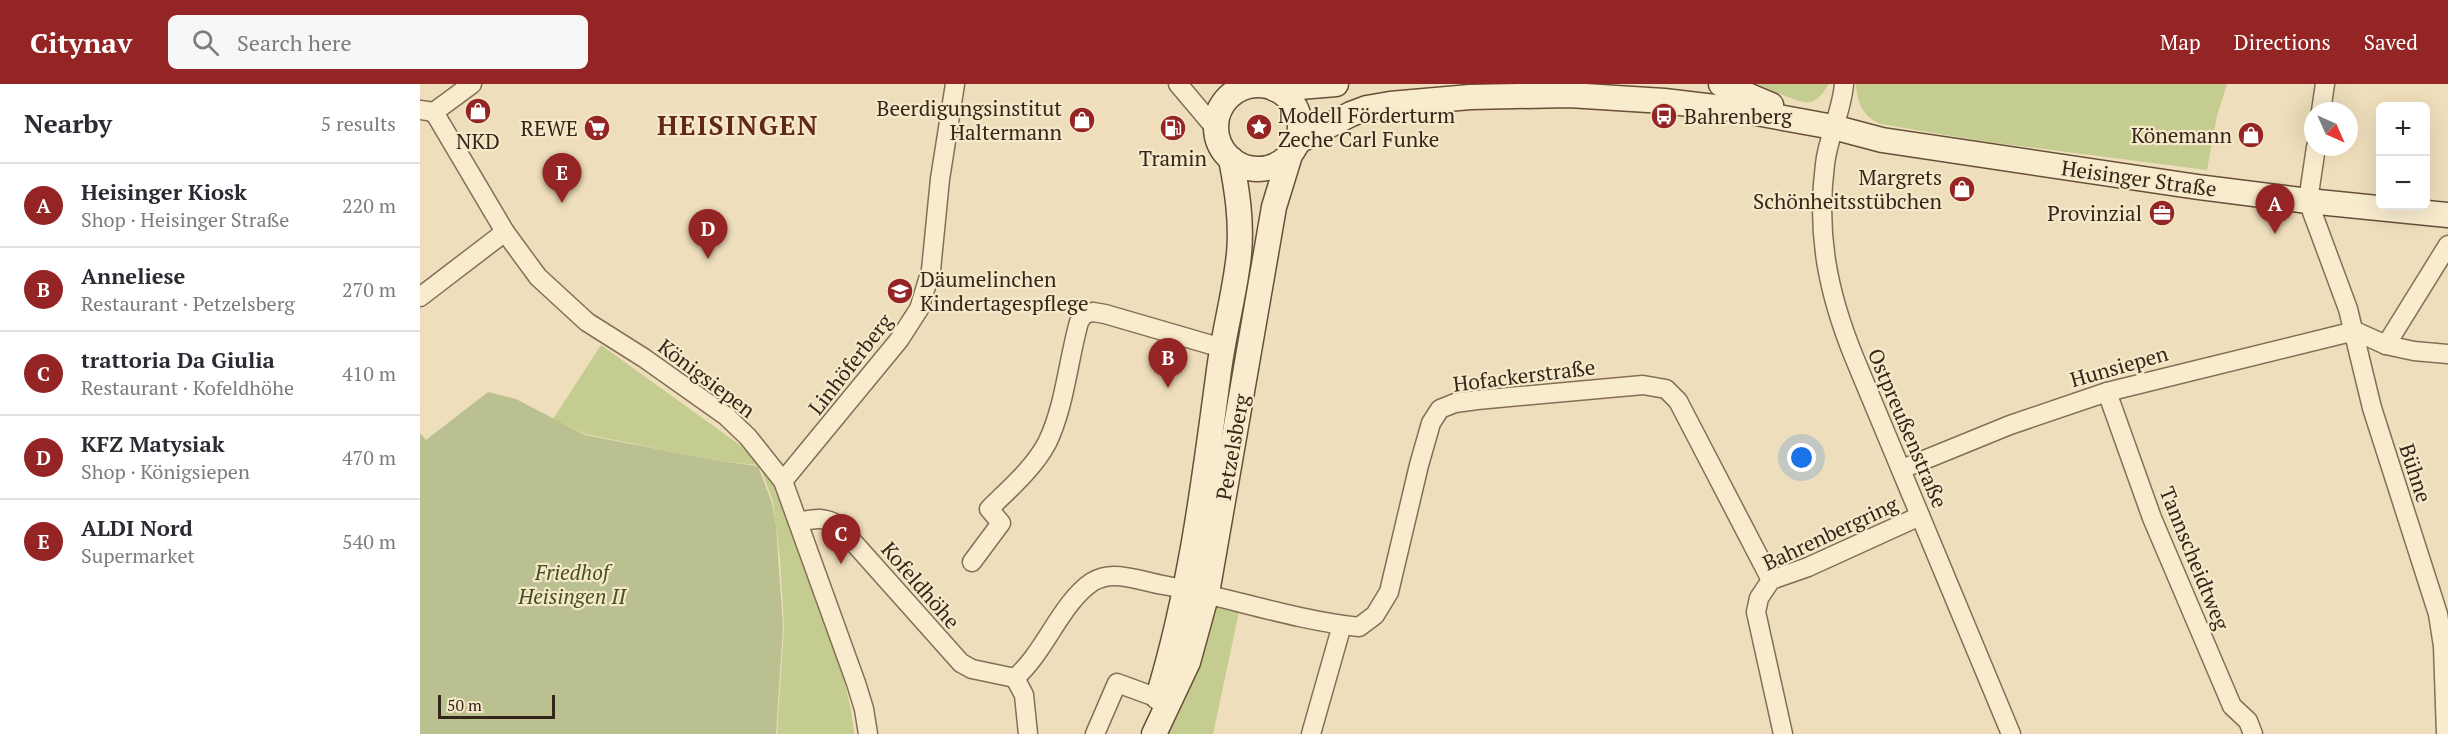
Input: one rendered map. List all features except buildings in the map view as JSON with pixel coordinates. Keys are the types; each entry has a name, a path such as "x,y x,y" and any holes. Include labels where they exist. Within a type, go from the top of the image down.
{"main road":[{"path":"1231,159 1220,146 1216,129 1223,106 1241,85 1261,85 1275,89 1336,84"},
{"name":"Heisinger Straße","path":"1721,84 1769,105 1806,114 1833,127"},
{"path":"1275,89 1292,102 1297,111 1300,121 1294,148"},
{"name":"Heisinger Straße","path":"1231,159 1245,167 1261,169 1277,165 1294,148 1351,114 1367,108 1470,97 1586,90 1740,110 1833,127 1893,142 2308,201 2448,214"},
{"name":"Petzelsberg","path":"1152,734 1158,698 1173,649 1197,591 1274,207 1294,148"},
{"name":"Petzelsberg","path":"1152,734 1188,662 1197,591 1205,482 1240,232 1238,199 1231,159"}],"street":[{"path":"427,111 472,84"},
{"name":"Linhöferberg","path":"783,482 899,340 919,309 931,270 940,179 954,84"},
{"path":"1178,84 1216,129"},
{"name":"Ostpreußenstraße","path":"1844,84 1825,164 1823,208 1824,257 1827,277 1840,323 2011,734"},
{"path":"2322,102 2325,84"},
{"name":"Königsiepen","path":"427,111 505,232 535,273 555,294 587,322 644,358 726,416 748,437 783,482 856,683 864,709 868,734"},
{"path":"2308,201 2315,156"},
{"name":"Bühne","path":"2308,201 2332,262 2355,331 2361,368 2372,408 2438,614 2443,646 2446,734"},
{"path":"420,297 505,232"},
{"path":"2386,345 2448,245"},
{"path":"972,562 1001,523 989,509 1030,466 1046,443 1057,416 1077,328 1084,314 1093,312 1105,314 1222,348"},
{"path":"2355,331 2386,345 2414,351 2448,354"},
{"name":"Hunsiepen","path":"1902,469 2010,425 2107,392 2156,378 2355,331"},
{"name":"Hofackerstraße","path":"1197,591 1359,627 1375,615 1386,599 1419,465 1435,415 1448,405 1488,399 1643,385 1665,390 1678,401 1771,580"},
{"name":"Tannscheidtweg","path":"2107,392 2152,518 2223,685 2232,706 2248,721 2253,734"},
{"name":"Bahrenbergring","path":"1783,734 1756,612 1759,598 1771,580 1808,567 1920,516"},
{"name":"Kofeldhöhe","path":"798,522 820,518 828,519 838,525 961,663 972,669 1015,678"},
{"path":"1028,734 1023,695 1015,678 1032,660 1086,587 1097,579 1112,576 1197,591"},
{"path":"1311,734 1342,625"},
{"path":"1095,734 1117,683 1158,698"}],"green space":[{"path":"1757,84 1829,84 1817,99 1807,102 1785,96"},
{"path":"1856,84 2227,84 2217,116 2207,170 1981,141 1881,124 1862,109"},
{"path":"601,345 744,448 758,465 718,461 585,434 553,419"},
{"name":"Friedhof Heisingen II","path":"488,392 516,399 585,435 719,461 758,466 772,503 776,526 783,626 776,734 420,734 420,433 426,440"},
{"path":"764,468 773,482 829,632 848,695 854,734 777,734 784,626 780,559 773,502 761,469"},
{"path":"1211,598 1240,607 1213,734 1167,734"}],"place":[{"name":"NKD","path":"478,111"},
{"name":"Bahrenberg","path":"1664,116"},
{"name":"Beerdigungsinstitut Haltermann","path":"1082,120"},
{"name":"Modell Förderturm Zeche Carl Funke","path":"1259,127"},
{"name":"REWE","path":"597,128"},
{"name":"Tramin","path":"1173,128"},
{"name":"Könemann","path":"2251,135"},
{"name":"Margrets Schönheitsstübchen","path":"1962,189"},
{"name":"ALDI Nord","path":"562,203"},
{"name":"Provinzial","path":"2162,213"},
{"name":"Heisinger Kiosk","path":"2275,234"},
{"name":"KFZ Matysiak","path":"708,259"},
{"name":"Däumelinchen Kindertagespflege","path":"900,291"},
{"name":"Anneliese","path":"1168,388"},
{"name":"trattoria Da Giulia","path":"841,564"}],"district":[{"name":"HEISINGEN","path":"738,125"}]}
